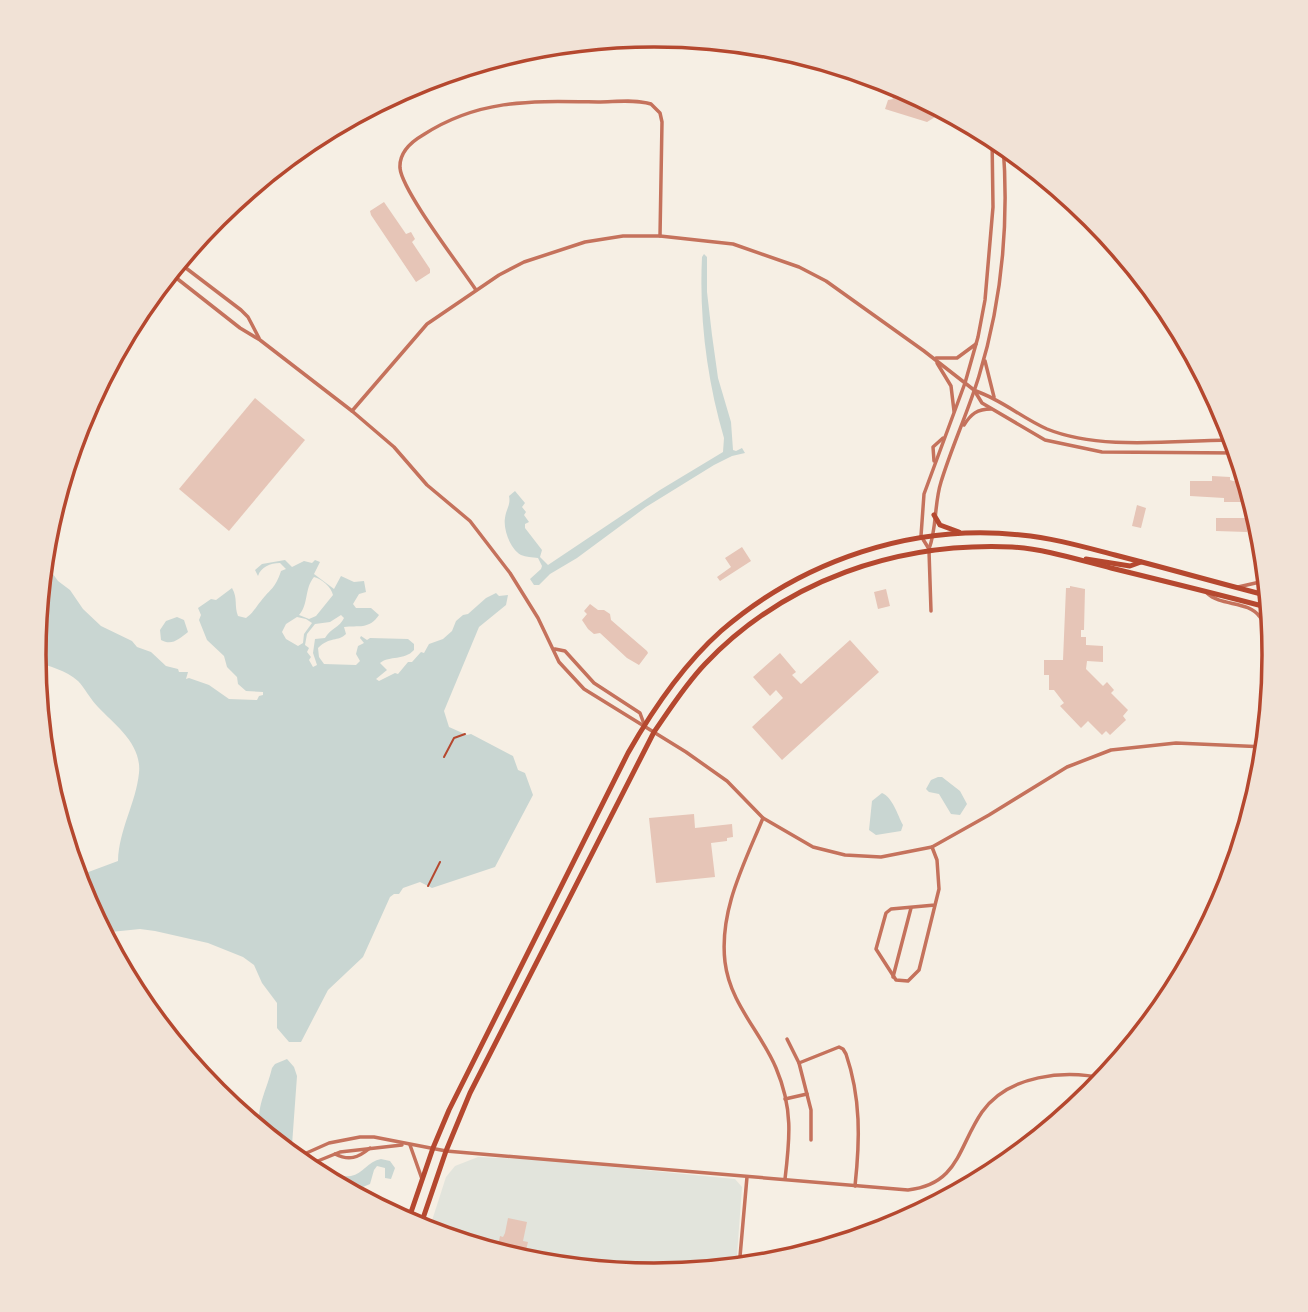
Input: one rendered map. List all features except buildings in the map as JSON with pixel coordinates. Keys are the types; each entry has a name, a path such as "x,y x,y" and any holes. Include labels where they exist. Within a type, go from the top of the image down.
{"main road":[{"path":"934,515 942,526 969,534"},
{"path":"411,1213 433,1148 496,1011 644,724 714,638 758,603 804,576 883,544 921,536 969,534 1023,535 1259,593"},
{"path":"423,1219 446,1151 470,1093 654,732 677,697 703,666 739,632 765,613 810,587 844,572 929,549 1014,547 1260,605"},
{"path":"1069,558 1104,560 1130,566 1141,562"}],"street":[{"path":"476,290 413,197 400,167 402,154 411,143 449,120 472,111 520,102 651,104 660,113 662,122 660,236"},
{"path":"929,549 921,536 924,494 965,383 985,300 993,207 992,150"},
{"path":"931,611 929,549 934,535 938,491 974,390 996,304 1005,203 1003,158"},
{"path":"352,411 427,324 476,290 524,262 585,242 623,236 660,236 733,244 799,267 826,281 974,390 1049,430 1103,441 1222,440"},
{"path":"186,268 241,310 248,317 260,340"},
{"path":"178,278 352,411 394,447 427,485 470,521 510,573 555,649 559,662 584,689 644,724 727,782 763,818 813,847 845,855 881,858 932,847 1067,767 1111,750 1176,743 1255,747"},
{"path":"934,358 957,358 966,354 976,344"},
{"path":"984,356 995,400"},
{"path":"934,358 951,386 954,414"},
{"path":"974,390 982,403 1045,440 1102,452 1227,453"},
{"path":"958,433 970,416 980,409 991,409"},
{"path":"1045,440 1049,430"},
{"path":"1203,440 1204,452"},
{"path":"1237,587 1258,583"},
{"path":"1206,592 1213,598 1249,608 1261,619"},
{"path":"555,649 565,651 594,683 640,713 644,724"},
{"path":"763,818 734,886 726,922 725,960 734,994 776,1069 790,1115 785,1179"},
{"path":"932,847 939,873 939,889 935,905 917,974 908,981 897,980 876,949 886,913 891,909 935,905"},
{"path":"893,976 911,907"},
{"path":"787,1039 799,1063 811,1110 811,1140"},
{"path":"799,1063 839,1048 846,1054 853,1074 859,1114 855,1186"},
{"path":"305,1154 329,1143 374,1137 446,1151 908,1190 938,1181 951,1169 975,1122 1000,1094 1024,1083 1050,1076 1069,1074 1092,1077"},
{"path":"785,1099 807,1094"},
{"path":"316,1162 334,1154 404,1144"},
{"path":"410,1145 422,1179"},
{"path":"334,1154 348,1158 358,1157 370,1148"},
{"path":"740,1258 747,1177"}],"path":[{"path":"444,757 454,738 465,734"},
{"path":"428,886 440,862"}],"shaded area":[{"path":"704,254 707,257 707,292 718,378 731,422 733,450 742,448 745,453 714,465 646,507 577,558 550,574 539,585 534,585 530,579 542,566 538,558 523,556 517,552 505,528 509,496 515,491 525,503 522,507 529,522 525,524 525,528 542,550 540,557 548,565 660,490 723,452 724,438 713,394 703,326 701,280"},
{"path":"285,560 292,567 304,561 312,563 315,560 320,562 314,574 334,589 341,576 354,582 364,581 366,592 359,594 353,604 356,608 371,608 379,615 367,625 344,627 346,634 318,648 319,657 324,664 356,665 360,661 356,654 358,646 364,643 361,636 367,640 408,639 414,644 414,650 406,656 380,663 387,670 376,679 379,681 398,674 408,662 412,662 421,652 424,653 429,644 443,639 452,631 456,621 486,598 496,593 499,596 508,595 506,605 479,627 444,711 449,727 467,735 471,734 513,756 518,770 525,773 533,795 495,867 432,888 420,882 403,888 399,894 390,897 363,957 328,990 301,1042 289,1042 277,1028 277,1003 262,983 254,965 243,957 208,943 155,931 140,929 112,932 86,873 118,861 121,838 137,784 139,763 132,744 78,681 46,666 46,656 52,572 101,626 151,652 166,666 178,669 179,672 188,672 186,679 209,685 229,699 257,700 263,692 246,691 238,684 237,677 227,667 224,656 207,640 199,620 201,615 198,608 211,599 216,600 232,588 238,616 246,618 275,585 281,571 286,569 280,563 273,564 264,568 258,576 255,570 262,564","holes":["314,577 333,595 316,616 309,619 299,615","341,615 344,618 340,624 325,638 315,639 313,653 317,665 313,667 307,652 309,648 305,645 307,634 315,624 330,622","297,617 312,623 304,634 303,643 298,646 286,639 282,632 286,624"]},
{"path":"177,617 184,620 188,632 172,642 161,640 160,630 166,621"},
{"path":"942,777 960,791 967,804 960,815 951,814 939,794 926,789 931,780"},
{"path":"882,793 889,799 903,825 901,831 876,835 869,830 872,801"},
{"path":"287,1059 297,1076 292,1145 259,1118 260,1107 275,1064"},
{"path":"478,1157 542,1160 735,1179 742,1187 737,1258 694,1263 614,1263 535,1253 458,1232 432,1222 446,1177 455,1166"},
{"path":"381,1159 390,1161 395,1168 391,1179 385,1178 385,1168 377,1166 370,1184 360,1188 338,1175 351,1176 359,1173"}]}
